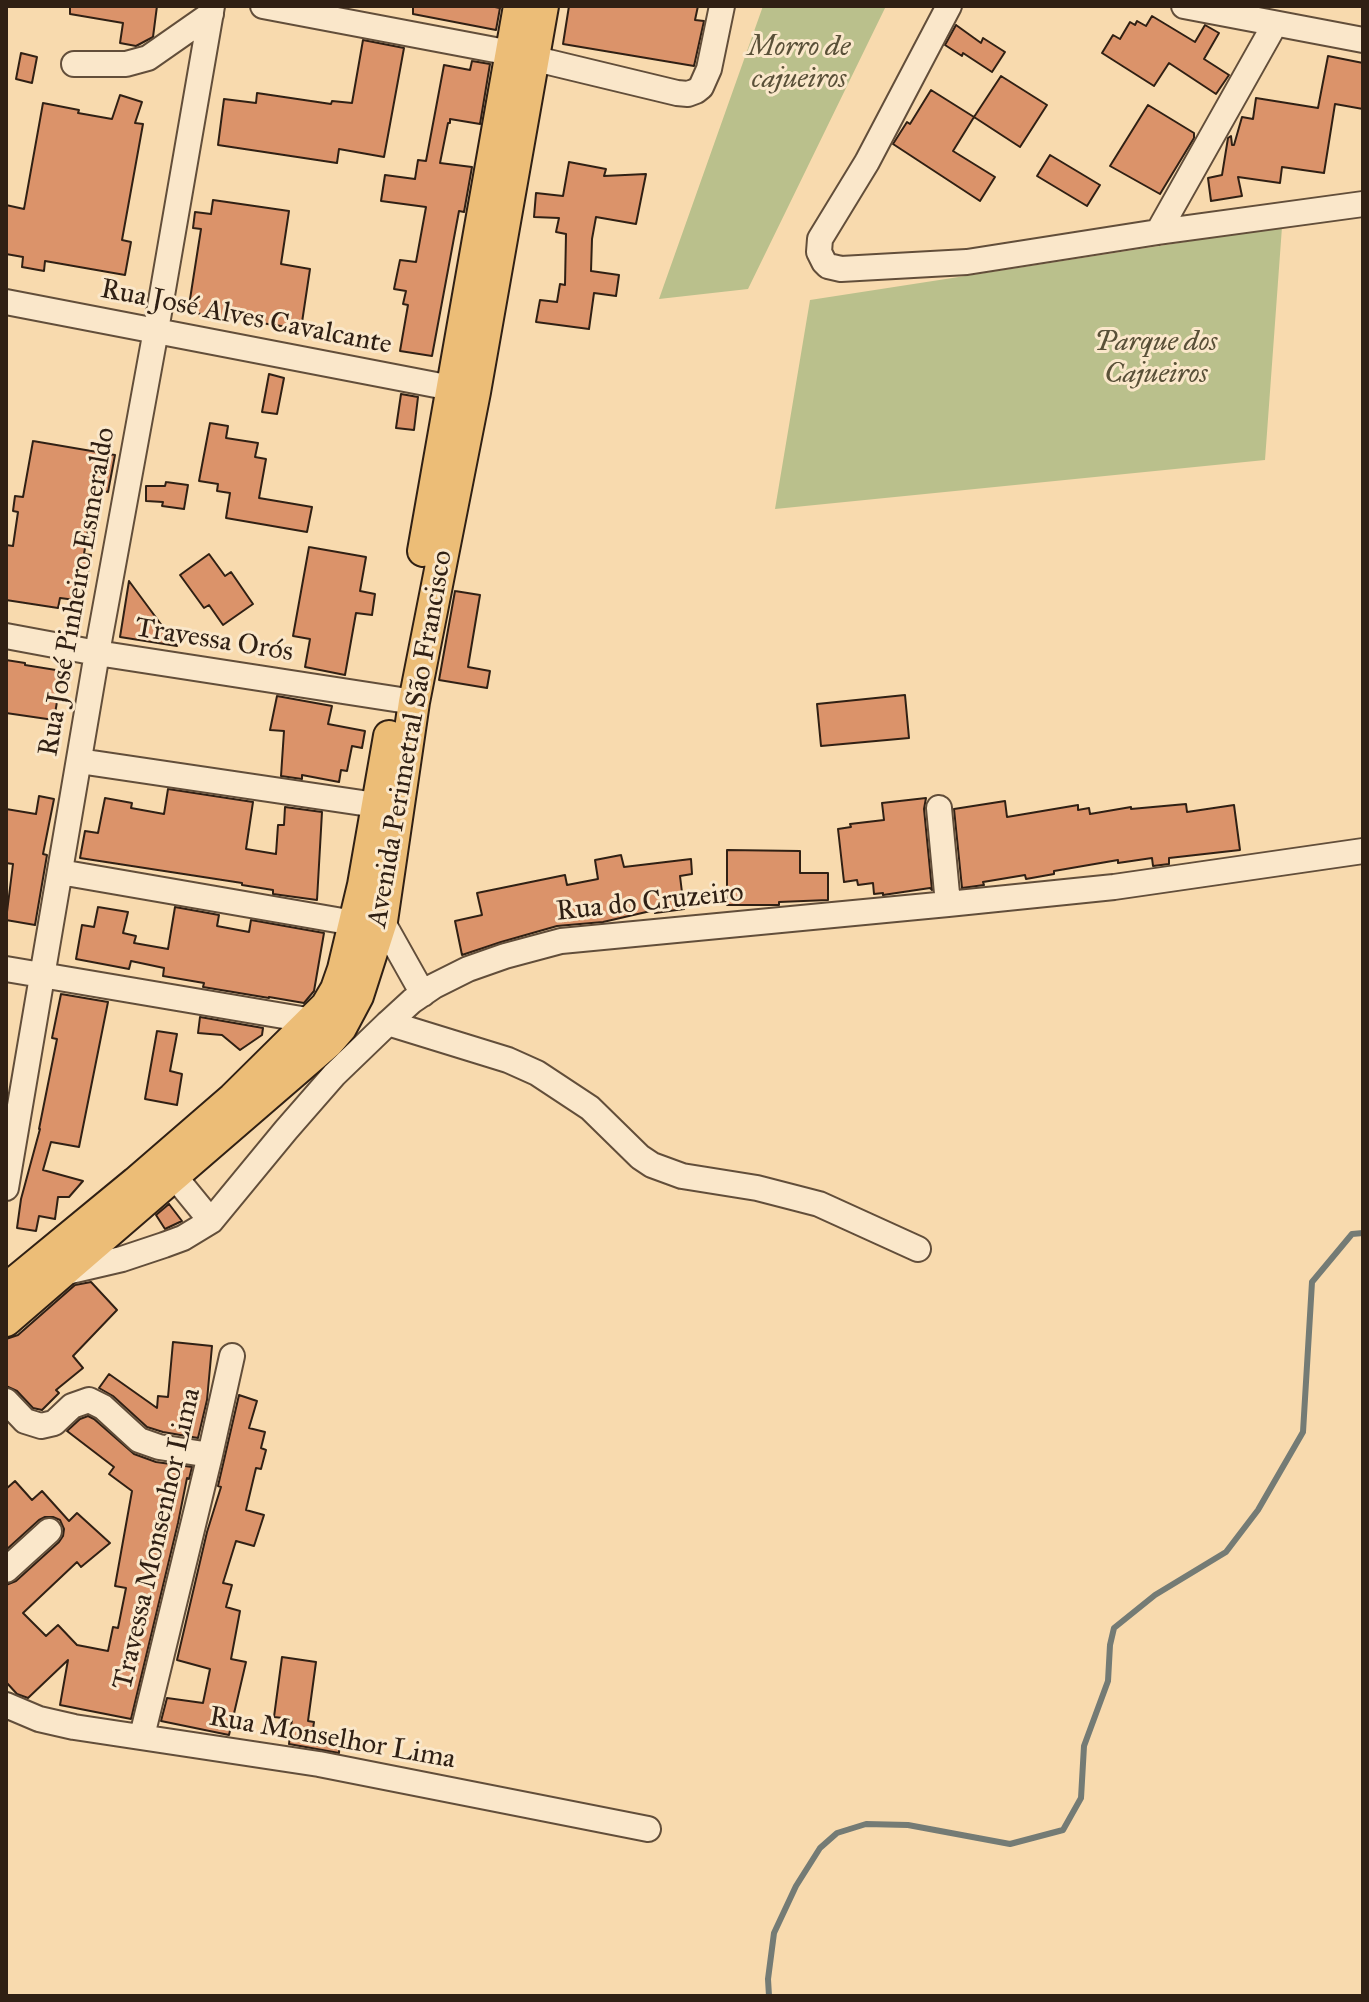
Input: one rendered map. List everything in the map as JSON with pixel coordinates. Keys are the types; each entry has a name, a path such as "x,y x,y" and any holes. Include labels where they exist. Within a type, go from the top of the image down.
{"main road":[{"name":"Avenida Perimetral São Francisco","path":"519,6 522,56"},
{"name":"Avenida Perimetral São Francisco","path":"6,1321 328,1043 358,996 405,700 464,390 522,56 543,6"},
{"name":"Avenida Perimetral São Francisco","path":"6,1289 233,1098 326,1006 368,922 363,885 376,805 405,700"}],"street":[{"path":"263,6 522,56 688,94 704,82 722,6"},
{"path":"949,6 867,162 820,239 818,246 828,266 835,269 967,262 1363,204"},
{"path":"1184,6 1363,40"},
{"path":"74,64 126,64 148,58 212,10"},
{"name":"Rua José Pinheiro Esmeraldo","path":"6,1188 97,653 212,10"},
{"path":"1158,232 1275,24"},
{"name":"Rua José Alves Cavalcante","path":"6,302 464,390"},
{"name":"Travessa Orós","path":"6,636 405,700"},
{"path":"79,761 376,805"},
{"path":"939,808 948,904"},
{"name":"Rua do Cruzeiro","path":"59,1274 164,1245 183,1238 211,1221 334,1075 388,1023 434,986 468,969 529,948 561,941 1114,887 1363,851"},
{"path":"60,872 368,922 423,994"},
{"path":"6,969 313,1021"},
{"path":"388,1023 508,1060 537,1073 590,1108 652,1165 682,1176 757,1188 819,1204 918,1249"},
{"path":"175,1177 211,1221"},
{"name":"Travessa Monsenhor Lima","path":"142,1736 232,1356"},
{"path":"6,1401 25,1421 41,1426 54,1423 72,1406 89,1400 103,1407 139,1440 159,1447 210,1455"},
{"path":"6,1570 49,1531"},
{"name":"Rua Monselhor Lima","path":"6,1705 39,1719 74,1727 319,1764 648,1829"}],"green space":[{"name":"Morro de cajueiros","path":"763,6 886,6 748,289 659,299"},
{"name":"Parque dos Cajueiros","path":"1282,227 1265,460 775,509 810,300"}],"building":[{"path":"70,6 157,6 153,37 136,46 120,43 123,23 70,14"},
{"path":"413,6 500,8 496,30 413,14"},
{"path":"569,6 698,6 695,20 704,21 694,66 563,44"},
{"path":"1152,16 1195,42 1205,25 1219,33 1204,59 1229,75 1216,94 1169,63 1154,86 1102,53 1113,35 1120,39 1130,22 1135,25 1137,21 1146,26"},
{"path":"956,25 981,43 983,38 1005,52 992,72 945,45"},
{"path":"363,40 404,48 384,157 339,149 337,163 218,145 224,99 256,103 257,93 331,104 332,101 352,103"},
{"path":"21,53 37,57 32,83 16,79"},
{"path":"1328,56 1363,63 1363,109 1335,104 1324,173 1282,167 1280,183 1238,177 1242,196 1211,201 1208,178 1222,175 1228,138 1231,136 1234,145 1242,117 1253,119 1256,98 1318,108"},
{"path":"472,61 490,64 480,124 450,119 440,163 472,167 464,212 459,211 432,356 400,351 408,305 403,304 406,291 394,289 400,260 416,262 426,207 381,201 385,175 415,179 418,160 426,161 444,65 470,70"},
{"path":"1001,76 1047,105 1020,147 974,117"},
{"path":"931,90 974,117 953,151 995,177 980,201 893,144"},
{"path":"120,95 142,102 135,123 143,124 122,240 131,242 125,275 45,261 44,271 22,267 23,257 6,254 6,205 24,209 43,103 112,119"},
{"path":"1148,105 1194,133 1194,138 1160,194 1110,166"},
{"path":"1050,155 1100,185 1087,206 1037,176"},
{"path":"569,162 606,169 604,176 646,174 636,224 596,217 591,271 619,275 616,296 594,293 589,329 536,322 540,300 557,302 560,284 565,285 566,234 556,232 559,218 534,217 536,193 563,196"},
{"path":"213,200 289,211 281,264 310,269 301,329 188,312 201,229 193,228 195,212 211,214"},
{"path":"269,374 284,378 277,414 262,412"},
{"path":"401,394 418,397 414,430 396,428"},
{"path":"210,423 228,426 226,438 258,443 255,457 266,459 259,498 312,507 307,532 226,518 230,493 217,491 218,484 199,481"},
{"path":"33,441 115,455 108,492 96,490 84,554 91,555 83,601 60,598 58,608 6,600 6,545 13,546 18,512 13,511 15,496 23,497"},
{"path":"166,482 188,485 184,509 162,506 163,502 146,501 146,486 165,486"},
{"path":"309,547 366,557 360,591 375,594 372,615 356,613 345,675 305,667 310,639 293,636"},
{"path":"209,554 225,576 231,572 253,604 223,625 209,605 204,608 180,575"},
{"path":"129,581 177,646 120,637"},
{"path":"455,591 480,595 468,667 490,671 487,688 439,680"},
{"path":"6,660 62,671 54,720 6,713"},
{"path":"905,695 909,738 821,746 817,704"},
{"path":"277,696 332,706 328,724 365,731 362,748 352,746 347,771 341,770 339,782 302,775 302,779 281,776 284,731 270,730"},
{"path":"168,789 253,802 246,849 276,854 278,825 284,825 285,807 322,812 317,900 273,894 273,890 242,883 80,858 85,831 98,833 105,798 132,803 131,808 164,814"},
{"path":"39,796 54,799 43,854 47,855 35,925 6,920 13,864 6,863 6,809 36,814"},
{"path":"926,798 924,809 932,890 883,895 874,894 873,883 858,885 857,880 844,882 838,829 851,827 850,824 884,820 882,803"},
{"path":"1005,801 1007,817 1078,805 1078,810 1089,808 1090,814 1131,807 1186,804 1187,812 1234,805 1240,850 1169,858 1169,864 1153,866 1152,858 1118,863 1118,860 1054,871 1054,874 1026,879 1025,875 962,888 954,809"},
{"path":"727,850 800,851 800,873 828,873 828,900 779,902 779,905 727,905"},
{"path":"621,855 624,867 691,859 692,874 680,876 684,909 655,913 655,910 603,922 557,926 462,955 455,921 482,915 477,893 565,875 567,885 598,879 595,860"},
{"path":"98,907 128,912 123,933 136,936 134,943 168,949 175,907 219,915 217,926 249,932 251,920 324,933 314,991 304,1003 203,987 204,983 163,976 164,968 131,961 129,969 76,959 82,925 94,927"},
{"path":"61,994 108,1002 79,1147 51,1142 43,1170 83,1181 69,1197 58,1197 55,1219 39,1216 36,1231 17,1228 57,1039 52,1038"},
{"path":"200,1017 263,1028 262,1035 240,1050 222,1035 198,1033"},
{"path":"157,1031 177,1034 170,1071 182,1074 177,1105 145,1099"},
{"path":"169,1204 182,1221 165,1229 156,1215"},
{"path":"91,1282 117,1310 73,1356 83,1368 56,1390 59,1393 42,1410 33,1408 17,1391 6,1386 6,1339 18,1335 75,1285"},
{"path":"173,1342 212,1346 207,1400 198,1438 147,1427 113,1396 99,1388 109,1374 157,1408 158,1396 168,1397"},
{"path":"239,1395 257,1401 249,1428 265,1432 261,1448 266,1450 261,1469 256,1468 246,1510 264,1515 254,1546 236,1541 223,1583 232,1585 226,1607 240,1611 231,1659 246,1662 229,1735 161,1721 167,1698 203,1703 210,1669 177,1660 207,1532 221,1487 218,1486"},
{"path":"88,1416 134,1454 156,1462 192,1467 131,1719 60,1705 68,1660 28,1698 17,1694 6,1682 6,1585 16,1581 59,1542 64,1529 60,1520 45,1517 6,1550 6,1489 15,1481 32,1500 42,1491 69,1521 77,1513 110,1543 81,1567 77,1562 23,1613 46,1636 58,1625 77,1645 108,1651 113,1627 118,1628 126,1588 115,1586 132,1491 109,1474 114,1467 67,1431"},
{"path":"282,1657 316,1662 308,1721 314,1722 312,1735 340,1738 339,1753 289,1744 292,1719 274,1717"}],"waterway":[{"path":"769,1996 774,1933 796,1886 820,1848 837,1833 866,1824 908,1825 1010,1844 1063,1830 1081,1798 1084,1746 1108,1681 1114,1628 1155,1595 1226,1552 1258,1510 1303,1432 1312,1282 1352,1234 1363,1233"}]}
